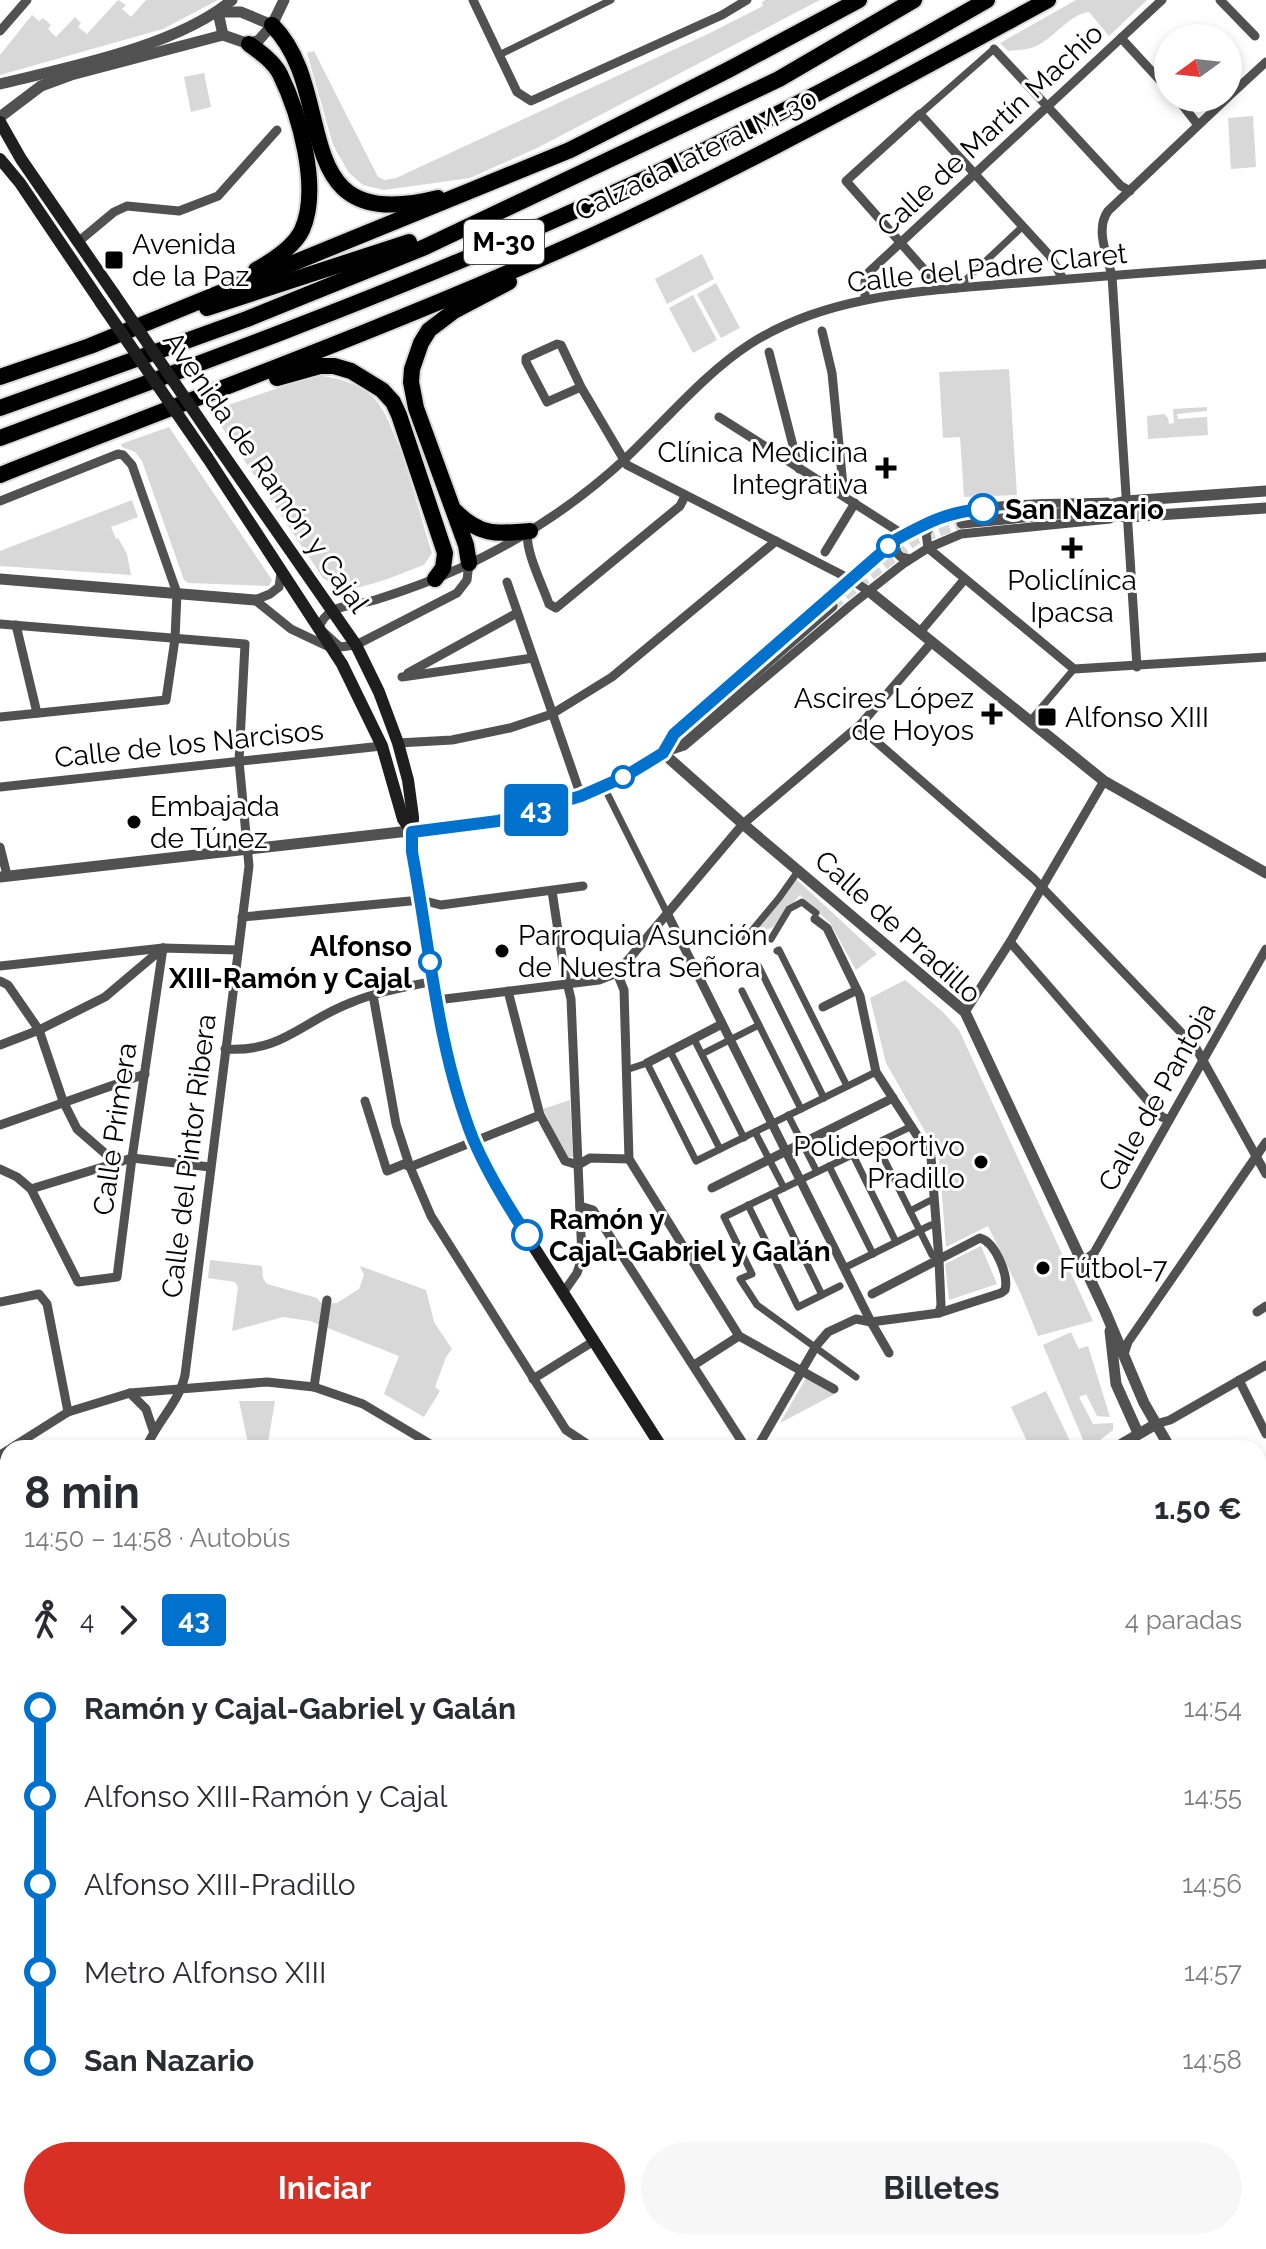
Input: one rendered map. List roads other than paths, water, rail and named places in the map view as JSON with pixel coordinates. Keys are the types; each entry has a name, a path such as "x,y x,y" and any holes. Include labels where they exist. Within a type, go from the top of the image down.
{"highway":[{"name":"M-30","path":"90,346 516,174 621,125 859,0"},
{"name":"M-30","path":"0,408 247,319 425,247 779,79 914,0"},
{"name":"M-30","path":"0,438 228,353 543,225 793,105 987,0"},
{"name":"Calzada lateral M-30","path":"0,475 213,393 546,256 810,130 1048,0"},
{"path":"272,25 286,39 335,181 355,198 385,206 434,199 516,174"},
{"path":"214,295 274,260 301,232 308,206 310,176 297,123 279,71 249,44"},
{"name":"M-30","path":"0,377 400,246 570,178"},
{"path":"469,563 468,551 416,408 411,382 416,355 429,330 442,320 546,256"},
{"path":"213,393 251,387 320,366 351,371 382,390 399,415 445,553 443,568 435,579"},
{"path":"0,462 96,437"},
{"path":"451,507 467,524 485,532 529,531"}],"main road":[{"name":"Avenida de Ramón y Cajal","path":"0,120 21,159 356,645 379,692 408,780 413,817 412,852 437,1000 458,1094 474,1140 509,1208 657,1440"},
{"name":"Avenida de Ramón y Cajal","path":"0,159 20,183 207,457 332,648 363,703 382,746 403,819 412,832"}],"street":[{"path":"0,31 27,0"},
{"path":"0,84 169,37 218,12 232,0"},
{"path":"0,120 41,86 56,80 223,35 249,44 267,34 284,0"},
{"path":"473,0 517,92 521,97 535,100 722,15 747,0"},
{"path":"499,55 611,0"},
{"name":"Calle de Martín Machio","path":"865,299 866,276 1162,0"},
{"path":"1220,0 1255,36"},
{"path":"218,12 241,12 272,25"},
{"path":"218,12 223,35"},
{"path":"1121,38 1154,74"},
{"path":"940,290 846,181 994,49 1121,186 1130,191"},
{"path":"1242,85 1266,62"},
{"path":"1188,112 1198,125"},
{"path":"1137,667 1112,276 1102,223 1108,211 1212,112"},
{"path":"920,114 1050,256 1063,279"},
{"path":"78,242 114,212 127,206 179,211 218,196 277,130"},
{"path":"956,289 1023,226"},
{"name":"Calle del Padre Claret","path":"333,610 435,579 529,531 572,502 623,461 720,368 750,345 793,322 865,299 1063,279 1266,264"},
{"path":"822,331 832,373 844,496"},
{"path":"581,387 547,402 526,358 559,344 623,461 685,496 850,579 1104,781 1266,873"},
{"path":"769,352 799,469"},
{"path":"719,417 855,503 900,537"},
{"path":"0,501 118,454 123,455 132,465 177,593 175,639 166,700 0,717"},
{"path":"663,753 674,734 850,579 900,537 937,518 983,509 1261,492"},
{"path":"1210,512 1252,504 1261,492"},
{"path":"529,531 527,542 549,604 552,608 558,608 680,506 685,496"},
{"path":"962,523 1077,512 1126,501"},
{"path":"825,552 855,503"},
{"path":"663,753 684,746 910,559 961,534 1127,517 1266,508"},
{"path":"1077,512 1127,517"},
{"path":"937,518 926,533 928,548 1074,669 1266,657"},
{"path":"900,537 896,552 910,559"},
{"path":"398,743 452,740 510,728 552,714 612,677 776,541"},
{"path":"333,610 319,628 340,647 356,645 457,593 467,580 469,563"},
{"path":"0,579 255,600 279,587 282,582 280,570"},
{"path":"920,632 964,580"},
{"path":"507,582 581,796"},
{"path":"255,600 291,629 332,648"},
{"path":"0,847 4,876 498,821 604,787 663,753 832,606"},
{"path":"517,613 402,677 533,658"},
{"path":"0,624 175,639"},
{"path":"16,625 37,713"},
{"name":"Calle del Pintor Ribera","path":"175,639 245,644 239,761 249,866 182,1387"},
{"path":"437,1000 567,985 599,980 617,973 743,824 861,724 932,642"},
{"path":"1029,722 1074,669"},
{"path":"861,724 864,731 1042,887 1196,1048 1266,1174"},
{"name":"Calle de los Narcisos","path":"0,787 382,746"},
{"name":"Calle de Pradillo","path":"663,753 965,1012 1105,1311 1134,1380 1165,1440"},
{"path":"965,1012 1010,942 1104,781"},
{"path":"604,787 889,1353"},
{"path":"745,943 796,874"},
{"path":"242,917 421,900 441,905 583,886"},
{"path":"552,891 571,999 582,1258 577,1273 563,1293"},
{"path":"771,939 793,905 802,902 827,928 857,990 876,1072 928,1150 932,1163 939,1313"},
{"path":"1010,942 1162,1117 1169,1120"},
{"path":"0,966 163,948 238,950"},
{"path":"0,1045 39,1030 105,997 163,948"},
{"name":"Calle Primera","path":"31,1189 78,1282 117,1277 163,948"},
{"name":"Calle de Pantoja","path":"1082,1262 1094,1253 1266,949"},
{"path":"777,951 847,1086"},
{"path":"759,967 824,1098"},
{"path":"617,973 624,990 629,1159 739,1336 834,1389"},
{"path":"0,981 8,985 39,1030 63,1101 77,1129 115,1162"},
{"path":"225,1049 244,1051 264,1048 335,1009 373,995 434,981"},
{"path":"811,1013 857,990"},
{"path":"508,991 540,1115 565,1161 578,1165 590,1158 629,1159"},
{"path":"742,991 801,1109"},
{"path":"373,995 396,1124 431,1216 566,1430 581,1440"},
{"path":"626,1070 647,1063 722,1024"},
{"path":"702,1054 759,1025"},
{"path":"694,1039 744,1138"},
{"path":"670,1051 720,1149"},
{"path":"647,1063 696,1161 876,1072"},
{"path":"0,1125 145,1074"},
{"path":"712,1188 893,1098"},
{"path":"365,1101 387,1171 404,1164 410,1167 540,1115"},
{"path":"788,1115 817,1172"},
{"path":"856,1377 757,1305 740,1279 752,1274 724,1217 912,1126"},
{"path":"755,1132 784,1188"},
{"path":"1124,1354 1128,1342 1266,1142"},
{"path":"876,1143 935,1258"},
{"path":"853,1155 896,1242"},
{"path":"0,1169 17,1177 31,1189 132,1158 210,1167"},
{"path":"829,1166 873,1254"},
{"path":"773,1194 822,1295"},
{"path":"910,1211 929,1201"},
{"path":"748,1205 798,1307 840,1286"},
{"path":"580,1206 593,1210 741,1440"},
{"path":"844,1268 931,1225"},
{"path":"762,1440 816,1346 828,1332 856,1319 871,1322 939,1313 1005,1290 1006,1277 990,1243 983,1238 935,1258 872,1294"},
{"path":"0,1302 39,1294 47,1304 68,1412"},
{"path":"314,1387 327,1300"},
{"name":"Calle de Pradillo","path":"1105,1311 1116,1384 1138,1433"},
{"path":"694,1365 739,1336"},
{"path":"533,1379 594,1341"},
{"path":"1127,1440 1170,1420 1266,1365"},
{"path":"1116,1384 1125,1377 1134,1380"},
{"path":"1239,1380 1266,1434"},
{"path":"23,1440 68,1412 130,1393 267,1382 314,1387 380,1412 424,1440"},
{"path":"149,1440 182,1387"},
{"path":"130,1393 146,1409 153,1430"}],"tunnel":[{"path":"832,606 916,539 962,523"}],"place":[{"name":"Avenida de la Paz","path":"114,260"},
{"name":"Clínica Medicina Integrativa","path":"886,468"},
{"name":"San Nazario","path":"983,509"},
{"name":"Policlínica Ipacsa","path":"1072,548"},
{"name":"Ascires López de Hoyos","path":"992,714"},
{"name":"Alfonso XIII","path":"1047,717"},
{"name":"Embajada de Túnez","path":"134,822"},
{"name":"Parroquia Asunción de Nuestra Señora","path":"502,951"},
{"name":"Alfonso XIII-Ramón y Cajal","path":"430,962"},
{"name":"Polideportivo Pradillo","path":"981,1162"},
{"name":"Ramón y Cajal-Gabriel y Galán","path":"527,1235"},
{"name":"Fútbol-7","path":"1043,1268"}]}
